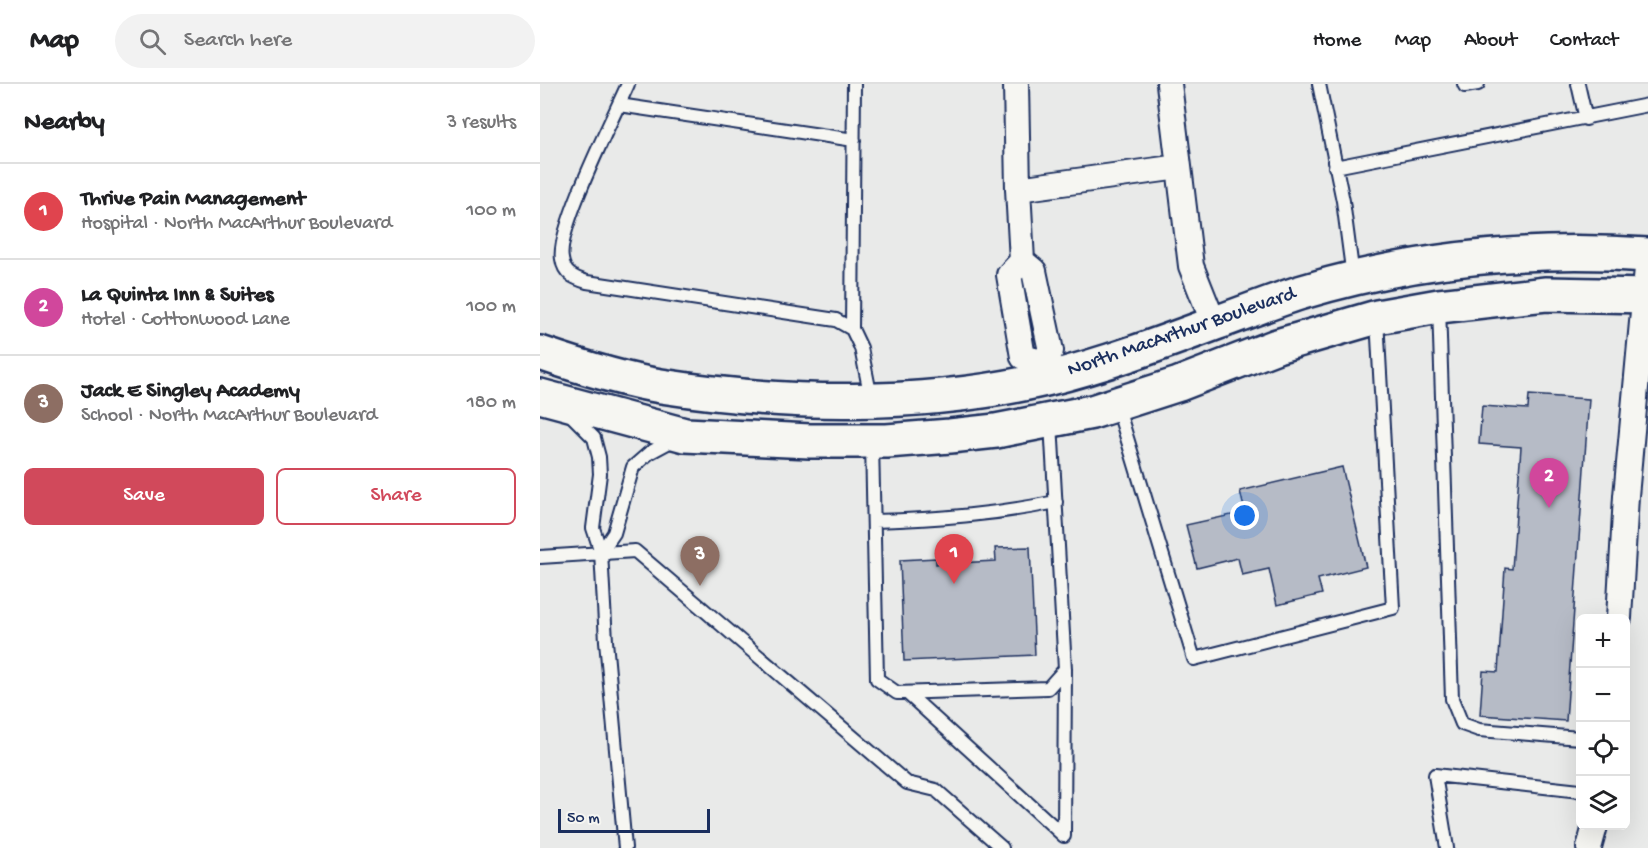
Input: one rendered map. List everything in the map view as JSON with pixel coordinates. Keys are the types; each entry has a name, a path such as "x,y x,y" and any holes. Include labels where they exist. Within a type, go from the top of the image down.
{"main road":[{"name":"North MacArthur Boulevard","path":"540,353 658,386 767,397 871,400 968,393 1044,371 1128,356 1298,293 1353,278 1495,255 1599,252 1648,256"},
{"name":"North MacArthur Boulevard","path":"549,399 685,435 772,441 872,441 996,431 1092,412 1179,384 1277,346 1377,317 1439,306 1546,294 1647,296"},
{"path":"871,400 872,441"}],"street":[{"path":"1016,84 1022,261 1034,271 1049,340 1051,351 1044,371"},
{"path":"1169,84 1191,266 1214,324"},
{"path":"1018,189 1179,167"},
{"path":"1619,614 1626,496 1640,436 1648,256"},
{"path":"1589,848 1594,830"}],"lane":[{"path":"628,84 584,183 562,242 561,258 565,270 573,277 587,282 837,320 852,329"},
{"path":"854,84 852,329 861,348 871,400"},
{"path":"1319,84 1343,201 1353,278"},
{"path":"1464,84 1465,86 1478,84"},
{"path":"1578,84 1586,119"},
{"path":"619,105 854,140"},
{"path":"1335,167 1648,105"},
{"path":"1439,306 1452,699 1462,724 1479,730 1576,738"},
{"path":"1117,404 1194,659 1393,608 1377,317"},
{"path":"549,399 594,438 599,457 600,474 593,528 601,552 606,641 625,848"},
{"path":"907,693 1064,836 1065,669 1051,420"},
{"path":"601,552 614,533 633,467 649,453 685,435"},
{"path":"872,441 877,679 897,693 1048,688 1065,669"},
{"path":"874,521 938,519 1006,512 1056,502"},
{"path":"540,557 635,551 907,783 936,790 1002,848"},
{"path":"1447,848 1435,775 1576,790"}],"building":[{"path":"1529,395 1589,399 1566,721 1480,715 1483,671 1498,672 1505,568 1512,569 1521,447 1479,444 1482,406 1528,409"},
{"path":"1342,467 1366,567 1318,579 1322,594 1277,605 1269,569 1242,575 1238,558 1197,568 1186,525 1245,512 1240,491"},
{"path":"1030,547 1035,655 904,661 900,560 936,558 936,564 996,561 995,548"}],"place":[{"name":"La Quinta Inn & Suites","path":"1549,508"},
{"name":"Thrive Pain Management","path":"954,584"},
{"name":"Jack E Singley Academy","path":"700,586"}]}
